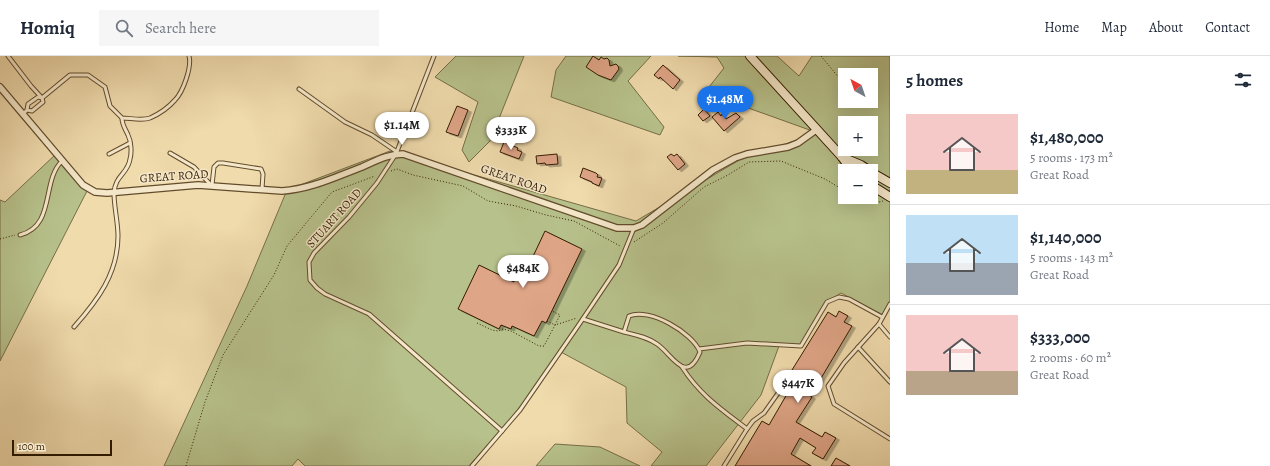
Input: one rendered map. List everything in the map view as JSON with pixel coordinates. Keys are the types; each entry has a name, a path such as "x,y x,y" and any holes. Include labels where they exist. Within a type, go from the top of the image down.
{"street":[{"path":"750,56 847,164"},
{"name":"GREAT ROAD","path":"0,86 25,112 83,185 88,189 101,194 198,185 282,191 307,188 397,153 412,156 617,228 634,228"},
{"path":"634,228 648,221 713,170 723,164 747,154 788,147 798,143 816,130"},
{"path":"842,157 857,164"},
{"path":"878,176 890,183"},
{"path":"878,189 889,196"}],"lane":[{"path":"8,56 42,98 43,102 32,111 25,112 28,104 38,97 42,98 70,75 88,75 105,87 110,106 122,118 149,118 166,109 177,99 186,78 190,61 189,56"},
{"name":"STUART ROAD","path":"434,56 397,153 349,218 314,253 309,262 310,280 325,294 369,314 502,431"},
{"path":"299,89 345,122 372,136 397,153"},
{"path":"74,327 92,306 102,291 114,264 118,235 114,193 118,178 128,167 130,160 129,136 122,124 122,118"},
{"path":"109,154 130,143"},
{"path":"170,153 194,167 211,185"},
{"path":"20,234 28,232 33,228 46,209 51,181 58,165 62,160"},
{"path":"211,185 214,167 218,163 223,163 261,170 263,174 262,189"},
{"path":"472,466 520,410 583,318 619,265 634,228"},
{"path":"699,349 748,343 801,346 827,302 839,297 849,299 882,317"},
{"path":"890,304 879,324 844,364 828,386 834,404 890,439"},
{"path":"583,318 624,332 648,338 662,347 676,364 682,367 688,368 693,365 700,352 695,343 680,330 665,321 640,314 629,316 624,332"},
{"path":"879,324 890,337"},
{"path":"858,347 890,382"},
{"path":"682,367 692,383 708,399 747,428"},
{"path":"724,466 747,428 753,421 764,413 791,375"}],"path":[{"path":"821,56 838,77"},
{"path":"186,466 205,402 222,355 270,281 287,246 332,192 397,169 413,175 463,186 488,201 516,206 546,215 574,221 618,246 626,246 663,223 704,187 728,176 749,162 781,161 825,179 838,187"},
{"path":"878,202 884,201 889,196"},
{"path":"0,239 20,234"},
{"path":"477,323 492,330 504,329 511,331 539,346 544,346 560,315 552,311"},
{"path":"547,321 555,325 577,318 583,318"}],"green space":[{"path":"456,56 524,56 490,141 469,162 462,150 478,102 435,77"},
{"path":"566,56 651,56 628,81 664,127 660,135 551,97 556,70"},
{"path":"678,56 777,56 799,76 812,56 890,56 890,305 885,316 841,293 830,300 800,346 779,346 761,395 706,466 651,466 662,452 627,423 626,387 559,351 537,389 469,466 305,466 298,459 292,466 164,466 247,286 287,190 390,151 636,221 741,159 818,133 726,100 709,87 724,68 717,57"},
{"path":"56,154 87,191 0,361 0,200 5,202"},
{"path":"555,444 600,447 640,466 536,466"}],"building":[{"path":"593,56 599,60 601,57 604,59 607,58 610,66 616,64 618,66 619,69 611,80 598,75 586,67"},
{"path":"663,65 680,80 673,89 660,77 659,79 654,75"},
{"path":"457,106 468,110 458,136 446,132"},
{"path":"704,109 710,116 703,121 698,115"},
{"path":"718,112 726,119 736,113 740,117 724,131 712,117"},
{"path":"504,142 518,148 517,150 522,152 519,159 500,152"},
{"path":"557,154 558,164 537,164 536,156"},
{"path":"671,154 674,156 677,154 685,164 678,170 667,157"},
{"path":"583,168 596,173 598,175 597,177 602,178 599,186 580,177"},
{"path":"545,231 582,249 546,323 542,321 534,336 512,326 511,329 501,325 499,329 458,309 479,265 514,282 515,279 521,282"},
{"path":"839,311 848,316 844,322 852,326 817,385 809,395 812,397 796,422 822,437 825,432 836,438 823,459 812,453 816,448 800,438 791,454 811,466 735,466 762,421 769,425 787,394 788,395 800,375 792,370 828,312 836,317"},
{"path":"836,458 850,466 831,466"}]}
